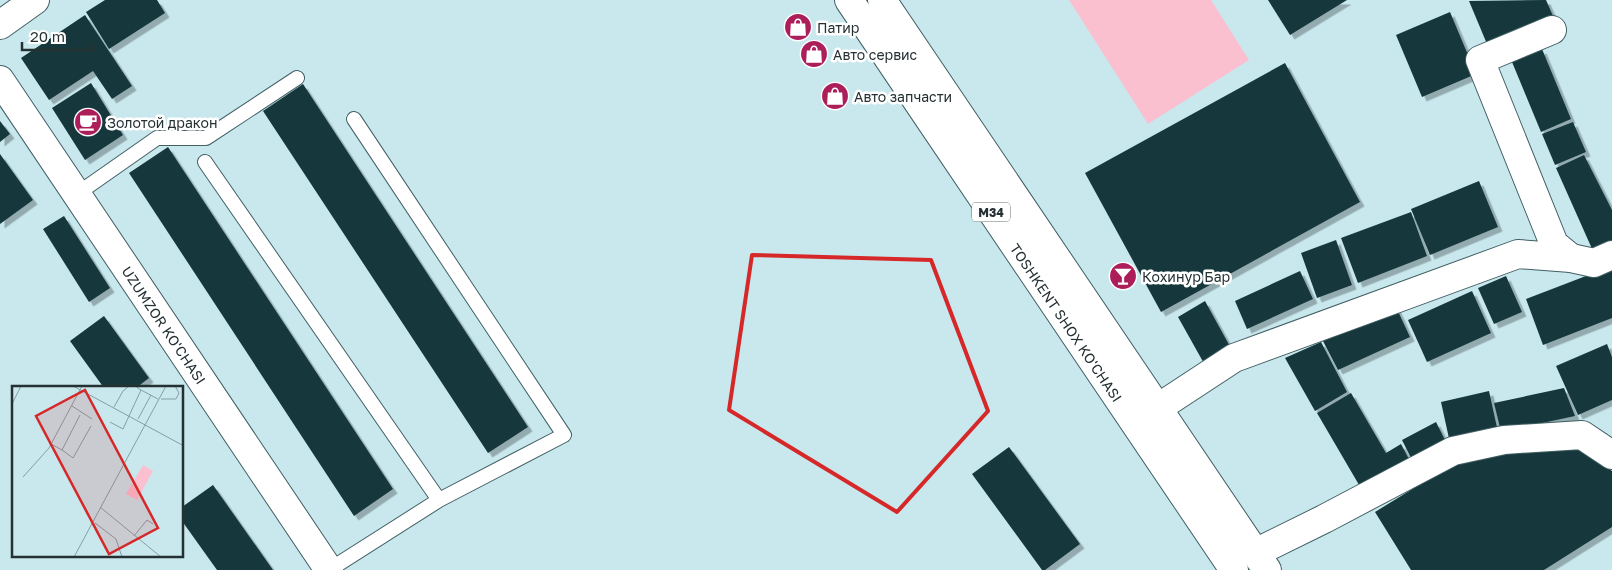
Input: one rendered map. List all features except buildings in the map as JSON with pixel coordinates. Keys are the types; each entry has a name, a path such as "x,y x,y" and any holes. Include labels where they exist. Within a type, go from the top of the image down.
{"street":[{"path":"0,25 35,0"},
{"name":"TOSHKENT SHOX KO'CHASI","path":"849,0 1234,570"},
{"name":"TOSHKENT SHOX KO'CHASI","path":"882,0 1261,561"},
{"path":"1552,30 1480,60 1554,244 1571,258"},
{"name":"UZUMZOR KO'CHASI","path":"0,80 329,570"},
{"path":"1134,424 1234,358 1508,257 1518,254 1571,258 1594,263 1612,255"},
{"path":"1261,561 1324,519 1453,451 1504,440 1582,435 1612,455"}],"lane":[{"path":"77,194 157,138 206,138 297,78"},
{"path":"329,570 439,500 564,435 354,119"},
{"path":"205,162 439,500"}],"highlighted area":[{"path":"752,255 931,260 988,411 897,512 729,410"}],"shaded area":[{"path":"1069,0 1211,0 1249,60 1148,124"}],"place":[{"name":"Патир","path":"798,27"},
{"name":"Авто сервис","path":"814,54"},
{"name":"Авто запчасти","path":"835,96"},
{"name":"Золотой дракон","path":"88,122"},
{"name":"Кохинур Бар","path":"1123,276"}]}
